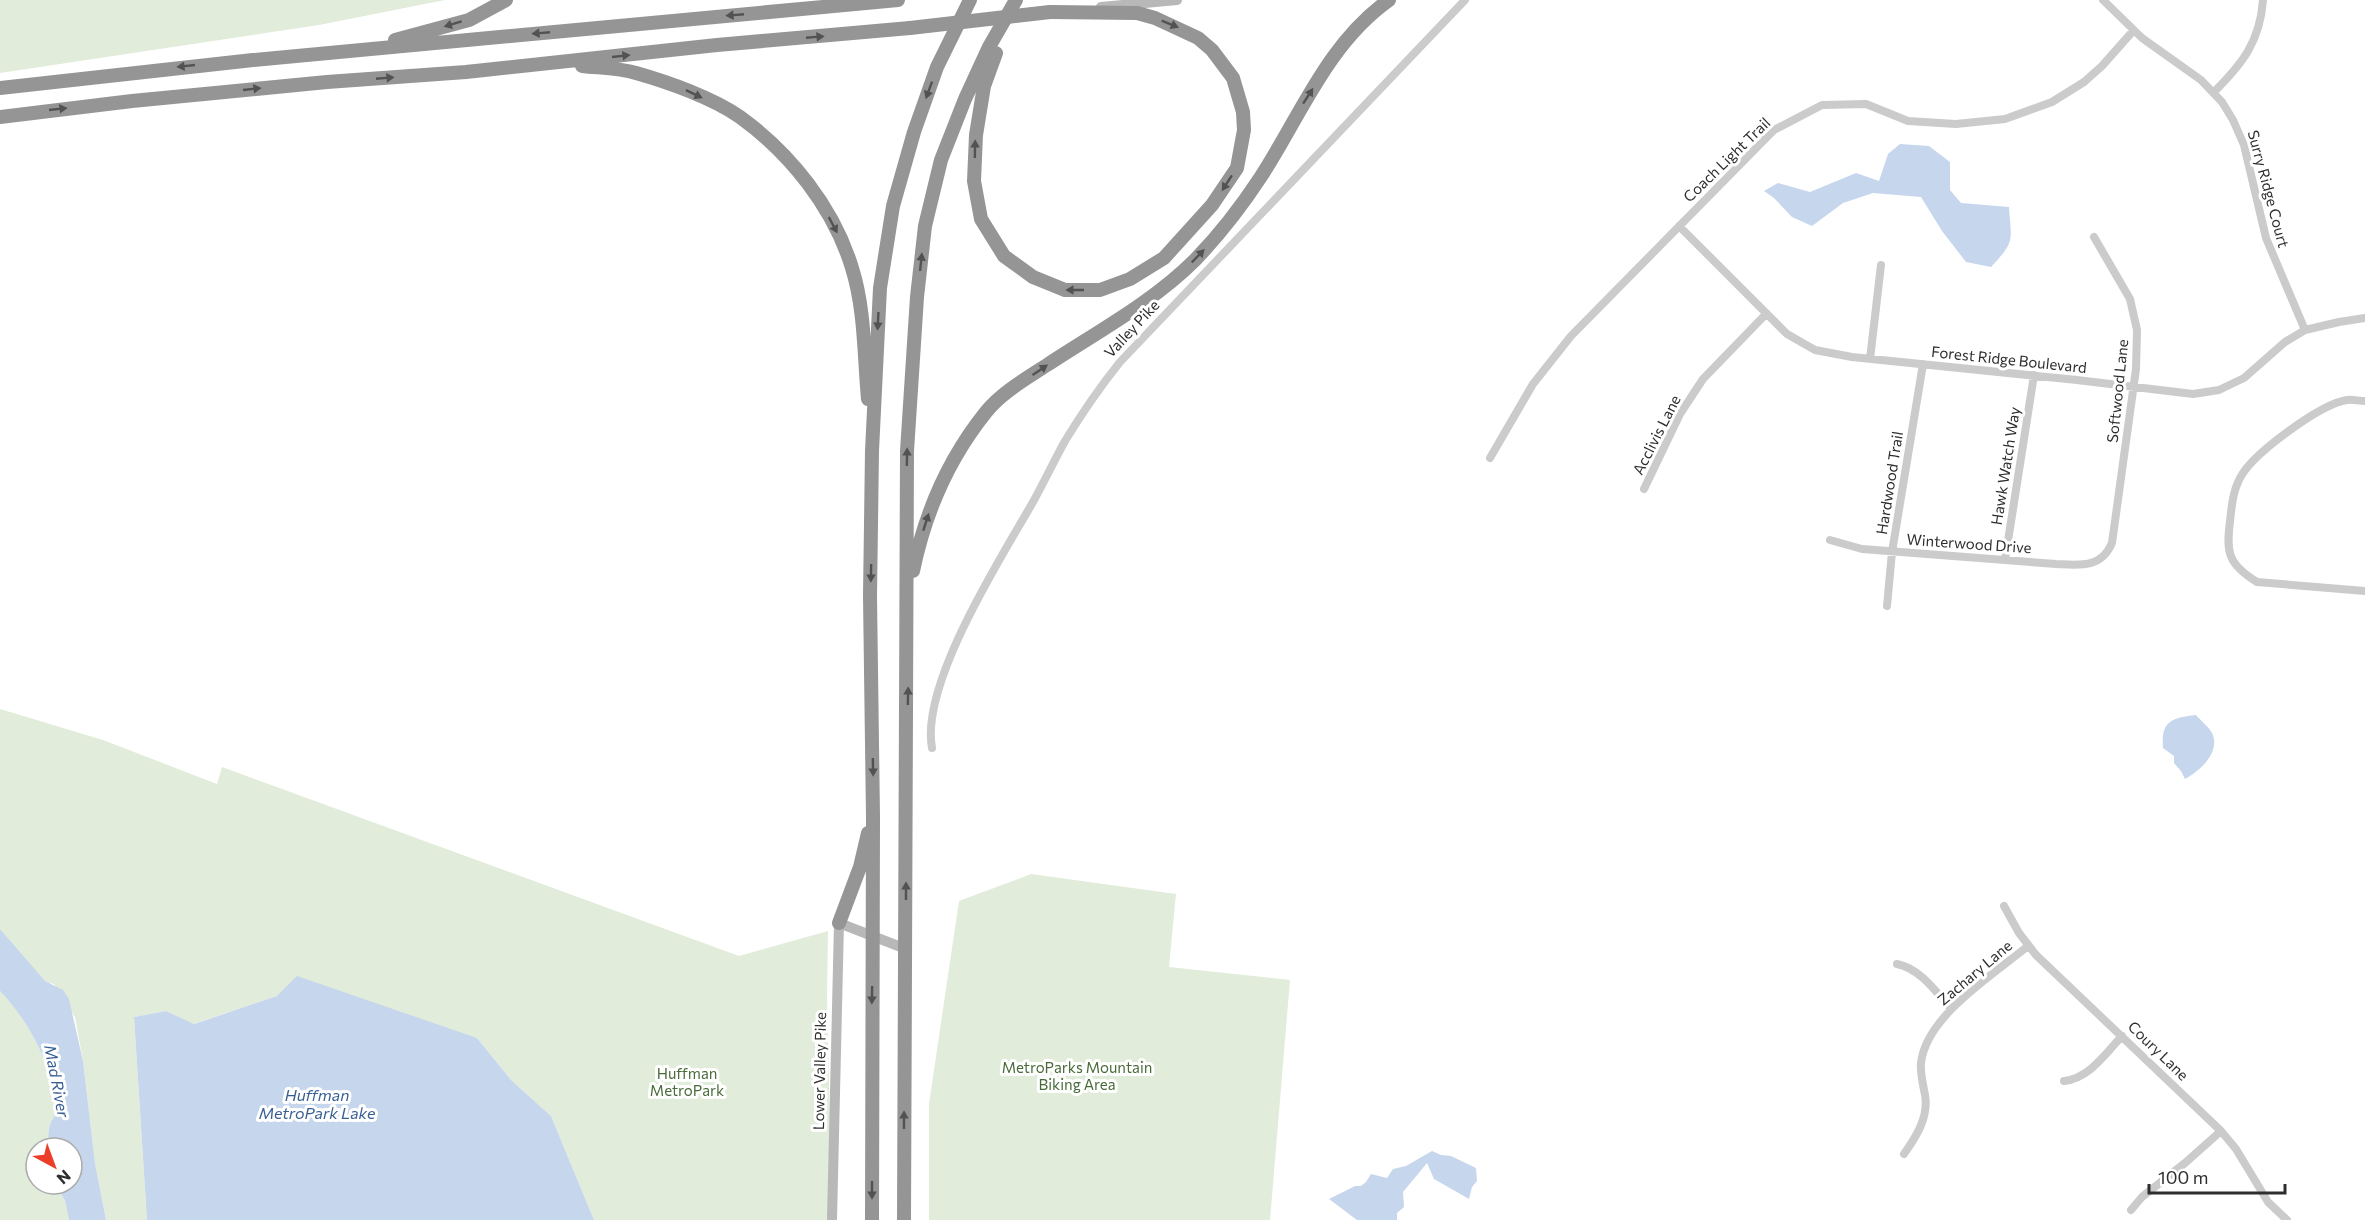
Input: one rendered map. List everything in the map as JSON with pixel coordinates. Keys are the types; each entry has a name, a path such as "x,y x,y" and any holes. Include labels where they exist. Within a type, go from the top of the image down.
{"highway":[{"path":"344,52 469,20 506,0"},
{"path":"0,88 133,72 898,0"},
{"path":"0,117 327,82 466,72 717,45 910,28 1050,12 1137,13 1181,28 1212,50 1233,78 1243,112 1244,130 1237,168 1212,205 1164,258 1130,279 1100,290 1065,290 1033,277 1004,256 981,219 975,181 976,135 984,86 1017,0"},
{"path":"904,1220 907,451 917,297 925,226 941,160 989,47 1017,0"},
{"path":"908,599 926,520 963,443 988,409 1024,380 1160,290 1193,261 1225,227 1260,178 1306,98 1346,38 1389,0"},
{"path":"872,1220 873,817 870,596 872,451 880,288 893,206 914,132 937,67 969,2"},
{"path":"556,63 634,72 686,90 739,117 780,151 812,188 836,228 853,268 860,311 872,451"},
{"path":"839,923 860,867 873,817"}],"street":[{"path":"1050,12 1177,0"},
{"name":"Valley Pike","path":"932,748 935,705 954,645 1061,449 1094,395 1120,362 1465,0"},
{"name":"Surry Ridge Court","path":"2103,0 2133,32 2201,80 2214,92 2239,131 2266,238 2305,330"},
{"path":"2214,92 2238,68 2248,54 2255,36 2263,0"},
{"name":"Coach Light Trail","path":"1490,458 1533,384 1571,336 1774,130 1822,105 1866,104 1908,121 1956,124 2005,119 2052,102 2084,82 2133,32"},
{"name":"Forest Ridge Boulevard","path":"1679,226 1787,334 1815,350 1870,359 2193,394 2219,390 2244,378 2286,342 2305,330 2365,318"},
{"name":"Softwood Lane","path":"2094,237 2123,284 2136,317 2137,349 2133,387 2112,543 2104,557"},
{"path":"1870,359 1881,265"},
{"name":"Acclivis Lane","path":"1644,489 1680,414 1703,379 1766,314"},
{"name":"Hardwood Trail","path":"1887,606 1892,552 1923,364"},
{"name":"Hawk Watch Way","path":"2005,560 2034,375"},
{"path":"2365,401 2347,400 2317,412 2266,448 2252,462 2242,474 2234,490 2227,546 2229,556 2236,565 2245,575 2257,582 2365,591"},
{"name":"Winterwood Drive","path":"1830,540 1862,549 2005,560 2087,565 2104,557"},
{"name":"Coury Lane","path":"2004,906 2028,946 2221,1131 2236,1149 2268,1202 2287,1220"},
{"path":"839,923 906,949"},
{"name":"Lower Valley Pike","path":"832,1220 839,923"},
{"name":"Zachary Lane","path":"1904,1154 1921,1128 1925,1113 1926,1098 1921,1063 1926,1044 1935,1027 1951,1009 2028,946"},
{"path":"1897,964 1905,966 1924,978 1951,1009"},
{"path":"2064,1081 2078,1078 2087,1072 2122,1036"},
{"path":"2131,1210 2142,1197 2221,1131"}],"green space":[{"path":"0,0 445,0 319,25 0,73"},
{"name":"Huffman MetroPark","path":"0,709 103,740 217,784 222,767 739,956 828,931 827,994 832,1220 594,1220 551,1116 511,1080 477,1038 277,996 193,1024 166,1011 134,1017 147,1220 106,1220 95,1163 83,1061 75,1017 54,984 45,982 0,929"},
{"name":"MetroParks Mountain Biking Area","path":"1031,874 1176,894 1169,967 1290,980 1270,1220 929,1220 929,1104 959,901"},
{"path":"0,991 30,1031 45,1063 54,1095 55,1114 48,1130 48,1136 24,1136 24,1196 62,1196 69,1220 0,1220"}],"water":[{"path":"1900,144 1929,146 1950,162 1950,190 1961,203 2009,207 2010,240 2005,251 1991,267 1966,262 1942,231 1921,197 1873,193 1843,203 1812,226 1792,217 1764,191 1778,183 1810,192 1856,173 1879,181 1888,154"},
{"path":"2196,715 2212,733 2214,747 2203,766 2185,779 2174,763 2174,756 2163,748 2164,732 2169,722"},
{"name":"Mad River","path":"0,929 45,981 63,990 69,999 83,1061 95,1163 106,1220 69,1220 62,1196 84,1196 84,1136 49,1136 55,1112 54,1095 45,1063 30,1031 0,991"},
{"name":"Huffman MetroPark Lake","path":"297,976 477,1038 511,1080 551,1116 594,1220 147,1220 134,1017 166,1011 194,1024 277,996"},
{"path":"1432,1151 1451,1156 1476,1168 1477,1181 1472,1187 1469,1199 1434,1179 1427,1163 1403,1192 1404,1207 1397,1213 1397,1220 1357,1220 1329,1199 1355,1186 1361,1186 1371,1174 1387,1178 1393,1169 1406,1166"}]}
